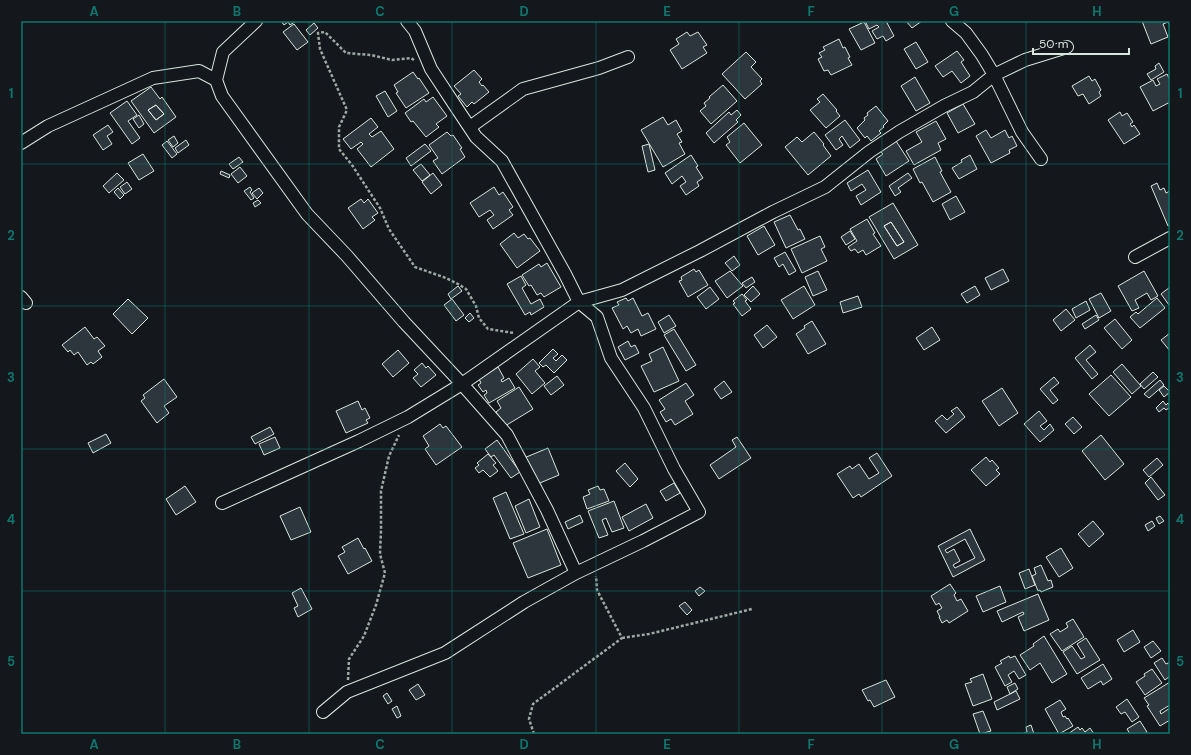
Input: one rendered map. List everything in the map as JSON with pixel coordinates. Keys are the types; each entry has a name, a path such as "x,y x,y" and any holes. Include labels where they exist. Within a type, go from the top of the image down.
{"street":[{"path":"256,21 222,52 216,80 222,96 307,214 347,256 404,322 462,384 507,436 547,510 576,573"},
{"path":"322,712 347,692 445,653 524,602 576,573 699,512 674,469 644,408 611,358 596,317 579,302 502,161 476,137 431,69 415,31 407,21"},
{"path":"952,21 966,33 982,55 994,75 1022,132 1041,159"},
{"path":"222,503 359,441 408,417 462,384 579,302 622,290 773,212 825,187 875,148 944,106 973,92 994,75 1025,60 1067,47"},
{"path":"470,127 524,89 599,68 628,57"},
{"path":"21,143 48,126 153,78 199,71 216,80"},
{"path":"1135,257 1170,238"}],"path":[{"path":"431,69 411,58 392,60 371,55 346,53 325,32 318,33 320,49 348,110 339,127 338,149 352,165 380,208 401,247 415,267 446,278 466,289 476,306 479,318 488,329 532,335"},
{"path":"347,692 350,659 364,636 376,606 385,573 380,554 381,491 389,456 408,417"},
{"path":"595,563 597,590 622,638"},
{"path":"534,734 529,719 533,704 622,638 649,634 752,609"}],"building":[{"path":"281,21 296,21 290,25 288,22 284,25"},
{"path":"865,21 886,21 894,36 886,41 883,36 877,39 872,31 879,27 877,25 869,29"},
{"path":"906,21 922,21 912,28"},
{"path":"1142,21 1170,21 1170,26 1168,22 1163,24 1168,37 1151,44"},
{"path":"864,22 875,43 861,50 849,29"},
{"path":"314,23 318,28 310,35 306,30"},
{"path":"294,24 308,42 297,50 283,32"},
{"path":"687,32 690,36 698,32 707,45 703,47 707,53 682,69 670,50 679,44 676,39"},
{"path":"839,39 843,48 845,47 850,57 848,58 852,65 831,75 828,70 824,71 818,59 822,57 819,53 825,50 823,47"},
{"path":"916,42 928,62 916,69 904,49"},
{"path":"957,51 964,60 961,62 970,76 961,83 952,71 943,77 935,66"},
{"path":"746,52 756,62 751,67 762,79 760,81 762,84 745,99 722,74"},
{"path":"1159,63 1164,72 1151,80 1147,74 1156,69 1155,66"},
{"path":"474,70 482,79 479,82 489,92 474,104 472,102 467,107 458,96 461,94 454,86"},
{"path":"413,72 429,93 406,108 396,93 398,92 394,85"},
{"path":"1167,74 1170,80 1170,102 1153,111 1140,87 1153,80 1156,86 1160,84 1157,79"},
{"path":"1089,76 1092,81 1095,79 1101,90 1099,92 1101,96 1089,104 1083,94 1078,96 1072,86"},
{"path":"915,77 930,103 916,111 901,86"},
{"path":"723,85 737,101 711,124 700,111 706,106 704,103 710,98 709,97"},
{"path":"151,87 160,99 162,97 176,117 154,133 131,101","holes":["156,105 164,114 156,120 148,110"]},
{"path":"385,91 397,111 388,117 376,96"},
{"path":"823,94 837,110 836,111 840,116 826,128 810,110 820,102 817,99"},
{"path":"433,97 447,116 436,124 439,127 426,137 413,121 411,122 405,113 424,99 426,102"},
{"path":"127,101 137,115 128,121 140,138 132,144 110,113"},
{"path":"963,104 975,124 958,133 947,113"},
{"path":"156,105 164,114 156,120 148,110"},
{"path":"876,106 888,121 879,131 881,133 871,141 867,136 865,138 857,128 865,120 864,118 868,115 867,113"},
{"path":"737,110 741,115 736,120 738,122 714,143 706,133 729,112 731,115"},
{"path":"1120,112 1122,116 1127,113 1133,122 1130,124 1132,127 1134,125 1140,134 1124,144 1108,120"},
{"path":"139,115 144,124 139,128 133,119"},
{"path":"663,117 668,125 676,120 682,131 677,134 682,142 679,143 685,154 663,167 641,130"},
{"path":"371,118 378,127 369,134 372,137 381,131 394,149 371,167 357,149 363,144 361,142 351,149 343,139"},
{"path":"845,120 860,140 850,148 842,136 839,139 843,145 836,150 825,135"},
{"path":"936,121 946,139 938,143 941,150 914,165 906,151 922,142 916,132"},
{"path":"744,123 762,145 740,163 726,145 730,142 727,137"},
{"path":"108,125 113,132 107,136 112,144 103,150 93,135"},
{"path":"986,130 991,138 1005,130 1009,138 1012,136 1017,146 1009,150 1010,153 991,163 976,136"},
{"path":"447,132 451,136 453,135 462,148 460,149 465,157 442,174 433,161 438,158 429,145"},
{"path":"814,132 824,144 823,145 831,156 808,175 785,147 797,137 802,142"},
{"path":"174,136 178,143 173,147 168,140"},
{"path":"186,140 189,145 178,153 175,148"},
{"path":"167,141 177,154 172,158 162,145"},
{"path":"896,141 909,161 886,176 876,159 883,154 880,151"},
{"path":"425,144 431,151 411,166 406,158"},
{"path":"649,144 655,170 648,172 642,146"},
{"path":"143,154 154,171 139,180 128,163"},
{"path":"691,155 703,178 697,182 699,186 686,195 680,186 686,182 682,176 672,184 665,173"},
{"path":"970,155 977,169 959,179 952,168 962,162 961,160"},
{"path":"239,157 243,162 233,169 229,164"},
{"path":"935,157 942,171 940,172 951,192 933,202 922,182 920,183 913,169"},
{"path":"421,164 430,175 422,181 413,170"},
{"path":"240,167 247,176 238,183 231,174"},
{"path":"868,170 881,192 861,205 856,196 866,190 862,184 851,191 847,183"},
{"path":"221,171 230,175 229,178 220,174"},
{"path":"117,173 124,180 109,193 103,186"},
{"path":"433,173 442,185 431,194 422,182"},
{"path":"908,173 912,178 898,188 901,192 895,196 889,186"},
{"path":"127,182 132,189 125,194 120,187"},
{"path":"1157,183 1160,190 1164,188 1166,193 1170,191 1170,225 1168,226 1151,186"},
{"path":"250,187 252,190 250,192 254,198 251,200 244,191"},
{"path":"494,187 499,195 503,192 513,207 509,210 513,215 493,229 487,220 494,215 490,210 479,217 470,203"},
{"path":"118,188 124,195 120,199 114,192"},
{"path":"259,188 263,193 257,199 252,193"},
{"path":"956,196 965,212 950,220 942,204"},
{"path":"361,199 364,203 368,199 378,213 372,217 375,220 363,229 348,208"},
{"path":"258,200 261,203 255,207 253,203"},
{"path":"893,203 918,245 894,259 869,217","holes":["891,222 904,242 897,246 884,226"]},
{"path":"790,215 805,239 786,248 774,222"},
{"path":"867,219 875,233 873,234 881,246 866,255 863,250 858,253 855,249 851,251 848,247 857,241 850,229"},
{"path":"891,222 904,242 897,246 884,226"},
{"path":"764,226 775,245 758,255 747,236"},
{"path":"850,231 855,239 846,245 841,237"},
{"path":"514,233 518,238 524,234 528,239 530,238 540,251 517,268 500,244"},
{"path":"820,236 825,247 821,249 827,261 802,273 791,249"},
{"path":"785,252 796,271 789,275 783,264 779,267 774,258"},
{"path":"734,256 740,265 732,271 725,263"},
{"path":"547,263 561,287 544,297 541,293 537,295 522,275 539,264 541,267"},
{"path":"694,269 696,272 699,270 708,285 688,297 679,281 682,280 681,277"},
{"path":"1003,269 1009,281 991,290 985,278"},
{"path":"730,271 743,286 727,298 715,281"},
{"path":"818,271 827,290 813,296 805,277"},
{"path":"1144,271 1158,296 1151,300 1147,293 1135,300 1139,308 1132,311 1118,286"},
{"path":"521,276 526,285 522,288 531,304 540,299 544,307 531,315 530,312 525,315 507,284"},
{"path":"752,277 755,282 746,288 742,283"},
{"path":"458,286 462,291 451,299 448,294"},
{"path":"753,286 760,294 751,302 744,295"},
{"path":"804,286 815,305 793,319 781,300"},
{"path":"975,286 980,295 967,303 961,294"},
{"path":"710,287 719,299 706,309 697,297"},
{"path":"1170,287 1170,304 1169,305 1161,294"},
{"path":"1101,293 1111,311 1099,318 1089,299"},
{"path":"742,294 747,300 745,301 751,309 742,316 733,304 735,303 733,301"},
{"path":"858,296 862,307 843,313 840,302"},
{"path":"626,298 628,301 633,298 642,316 648,313 656,329 641,336 638,329 631,333 627,326 623,329 612,308 619,305 617,302"},
{"path":"1157,298 1165,308 1140,328 1130,317 1136,312 1138,314"},
{"path":"128,299 148,318 132,334 113,314"},
{"path":"452,299 464,315 456,321 444,305"},
{"path":"1086,301 1090,310 1076,318 1072,309"},
{"path":"1066,309 1075,320 1061,331 1053,320"},
{"path":"470,313 474,318 469,322 465,318"},
{"path":"669,315 676,326 664,333 658,322"},
{"path":"1096,315 1099,320 1085,329 1082,324"},
{"path":"1115,319 1132,340 1122,349 1104,328"},
{"path":"812,321 826,344 808,354 796,334"},
{"path":"767,325 777,337 763,348 754,335"},
{"path":"85,327 94,339 97,337 105,346 98,351 102,357 93,364 91,362 87,365 78,352 74,355 70,350 68,352 62,345"},
{"path":"932,327 940,340 924,350 916,338"},
{"path":"674,329 696,365 686,371 664,335"},
{"path":"1170,333 1170,351 1161,340"},
{"path":"628,341 631,347 635,345 639,353 625,360 618,347"},
{"path":"1090,345 1096,352 1086,360 1098,374 1092,379 1075,358"},
{"path":"663,347 679,381 654,392 641,366 652,361 649,354"},
{"path":"553,349 558,354 553,358 556,361 562,355 567,360 554,373 546,365 543,367 539,363"},
{"path":"398,350 409,363 393,377 382,364"},
{"path":"533,359 540,367 535,371 545,383 532,394 516,374"},
{"path":"422,363 426,368 428,366 436,375 421,387 413,378 418,374 414,370"},
{"path":"1122,364 1141,386 1132,394 1113,372"},
{"path":"498,367 504,378 501,380 502,382 509,378 515,388 489,403 484,395 487,393 486,390 483,392 478,385 481,383 479,379"},
{"path":"1153,372 1158,377 1144,389 1140,384"},
{"path":"1111,375 1131,397 1109,416 1089,394"},
{"path":"557,376 564,385 551,395 544,386"},
{"path":"1054,377 1059,383 1050,390 1058,400 1053,404 1040,389"},
{"path":"164,379 177,397 164,406 169,413 157,423 141,401 145,398 143,395"},
{"path":"1160,380 1164,385 1149,398 1144,394"},
{"path":"724,381 732,392 721,399 714,389"},
{"path":"686,383 694,395 685,401 693,414 675,425 671,419 666,422 660,412 665,409 659,400"},
{"path":"1164,386 1170,392 1164,397 1159,390"},
{"path":"519,387 533,409 505,426 496,412 501,408 497,401"},
{"path":"1002,388 1018,413 999,426 982,401"},
{"path":"358,401 362,410 365,408 370,418 366,420 368,423 346,433 336,411"},
{"path":"1163,401 1166,405 1168,403 1170,407 1166,410 1164,408 1159,412 1156,408"},
{"path":"957,407 965,417 946,433 935,421 942,415 947,420 954,414 951,411"},
{"path":"1039,411 1047,421 1040,426 1044,430 1050,424 1054,430 1040,442 1024,424"},
{"path":"1073,417 1082,427 1074,434 1065,424"},
{"path":"440,424 443,428 446,426 462,447 436,465 425,449 429,446 423,436"},
{"path":"270,427 274,434 255,444 251,437"},
{"path":"106,434 111,443 93,453 88,443"},
{"path":"1101,435 1124,464 1105,480 1082,451"},
{"path":"275,437 280,448 264,455 259,444"},
{"path":"737,437 751,458 719,479 710,465 736,447 732,440"},
{"path":"497,440 520,472 511,478 494,455 491,457 485,449"},
{"path":"548,448 559,475 535,485 524,458"},
{"path":"877,453 892,476 861,497 859,494 853,498 837,474 850,466 852,469 859,464 869,479 879,473 869,458"},
{"path":"488,454 496,463 493,465 498,471 490,477 483,470 479,473 475,468 479,465 477,463"},
{"path":"986,457 990,462 992,460 999,468 996,470 1000,474 986,486 971,470"},
{"path":"1157,458 1163,465 1149,477 1143,470"},
{"path":"625,463 638,479 630,487 616,471"},
{"path":"1151,477 1165,495 1158,500 1145,483"},
{"path":"674,483 680,493 666,501 660,491"},
{"path":"185,486 196,502 176,515 166,499"},
{"path":"598,486 600,490 604,489 609,501 587,509 583,497 590,494 588,490"},
{"path":"506,492 524,534 510,539 493,498"},
{"path":"529,499 540,527 526,533 515,506"},
{"path":"614,501 624,528 612,532 606,518 602,520 608,535 599,538 588,511"},
{"path":"646,504 653,518 629,531 622,517"},
{"path":"300,507 311,532 291,540 280,516"},
{"path":"580,515 583,522 568,529 565,522"},
{"path":"1160,516 1164,521 1159,524 1156,518"},
{"path":"1093,521 1104,534 1089,547 1078,534"},
{"path":"1152,521 1155,526 1148,531 1145,525"},
{"path":"547,529 561,565 528,578 513,543"},
{"path":"970,529 985,560 953,577 938,546"},
{"path":"358,538 372,561 348,574 338,556 345,552 342,547"},
{"path":"965,539 975,558 955,568 953,565 960,561 954,549 947,553 945,550"},
{"path":"1061,548 1073,568 1059,577 1046,557"},
{"path":"1041,565 1048,581 1051,580 1053,587 1041,592 1040,590 1038,591 1032,576 1036,574 1034,568"},
{"path":"1029,569 1035,585 1025,589 1019,573"},
{"path":"950,584 956,593 954,595 957,601 961,599 968,611 949,623 947,620 942,623 937,611 942,608 939,603 936,605 931,596"},
{"path":"1000,586 1006,602 983,612 976,596"},
{"path":"700,587 705,591 699,596 695,591"},
{"path":"301,588 312,609 298,617 294,608 298,606 292,593"},
{"path":"1038,594 1049,620 1024,631 1018,617 1024,614 1023,612 1002,622 997,611"},
{"path":"685,602 692,610 687,615 679,606"},
{"path":"1073,619 1084,637 1062,651 1050,634 1058,629 1060,632 1068,627 1066,623"},
{"path":"1133,630 1140,642 1124,652 1117,640"},
{"path":"1044,636 1067,674 1052,683 1040,663 1030,670 1020,655 1034,646 1033,644"},
{"path":"1086,638 1100,660 1077,674 1063,652 1072,646 1081,659 1085,657 1077,644"},
{"path":"1153,641 1161,651 1151,658 1144,647"},
{"path":"1009,656 1010,658 1015,656 1026,675 1019,679 1014,671 1008,675 1012,682 1005,686 995,667 1002,663 1000,661"},
{"path":"1162,658 1166,664 1170,662 1170,676 1165,680 1154,663"},
{"path":"1103,664 1112,679 1103,685 1101,681 1088,689 1081,678"},
{"path":"1152,669 1162,683 1145,695 1136,682"},
{"path":"983,674 992,699 973,706 965,684 972,682 970,679"},
{"path":"886,680 895,697 874,707 870,700 868,701 862,690"},
{"path":"1170,682 1170,705 1160,711 1161,714 1170,708 1170,720 1160,726 1147,706 1149,705 1144,698"},
{"path":"1015,683 1018,689 1010,694 1007,687"},
{"path":"418,684 425,695 416,700 409,690"},
{"path":"1016,691 1020,699 997,710 994,702"},
{"path":"387,693 392,701 388,704 383,696"},
{"path":"1127,699 1139,717 1132,722 1125,712 1121,714 1116,707"},
{"path":"1060,700 1066,709 1061,712 1063,717 1065,716 1067,719 1068,718 1073,726 1059,734 1045,709"},
{"path":"397,706 401,716 397,718 392,709"},
{"path":"983,711 991,731 980,734 973,714"},
{"path":"1140,721 1147,732 1144,734 1130,734 1127,729"},
{"path":"1031,725 1034,734 1022,734 1027,732 1026,727"},
{"path":"1078,727 1080,730 1082,728 1085,732 1090,728 1094,734 1068,734"}]}
